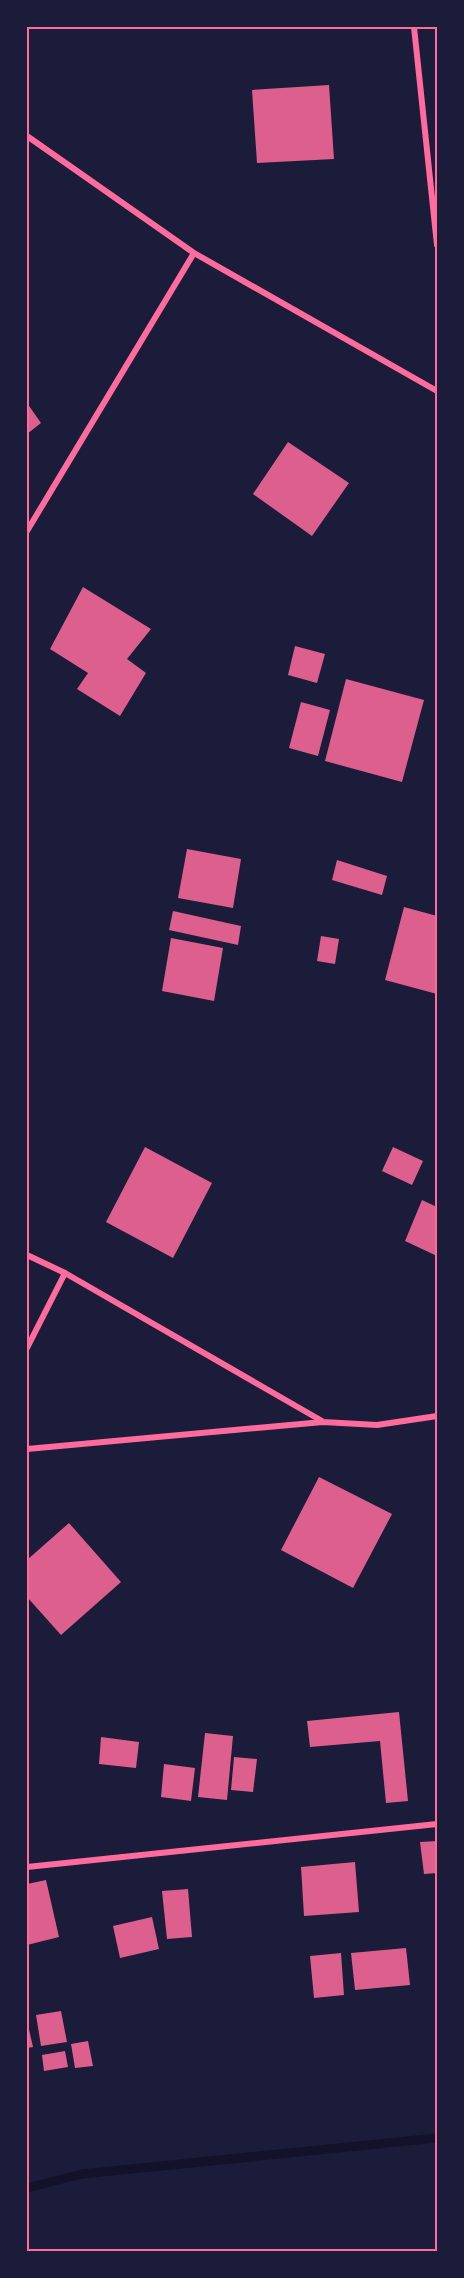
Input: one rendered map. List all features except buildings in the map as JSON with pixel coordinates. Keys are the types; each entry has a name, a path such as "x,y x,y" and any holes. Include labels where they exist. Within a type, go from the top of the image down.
{"street":[{"path":"414,27 437,245"},
{"path":"27,136 194,253 437,391"},
{"path":"27,531 194,253"},
{"path":"27,1255 65,1273 323,1422"},
{"path":"27,1348 65,1273"},
{"path":"27,1449 323,1422 377,1425 437,1416"},
{"path":"27,1867 437,1824"}],"waterway":[{"path":"27,2188 82,2174 437,2138"}]}
